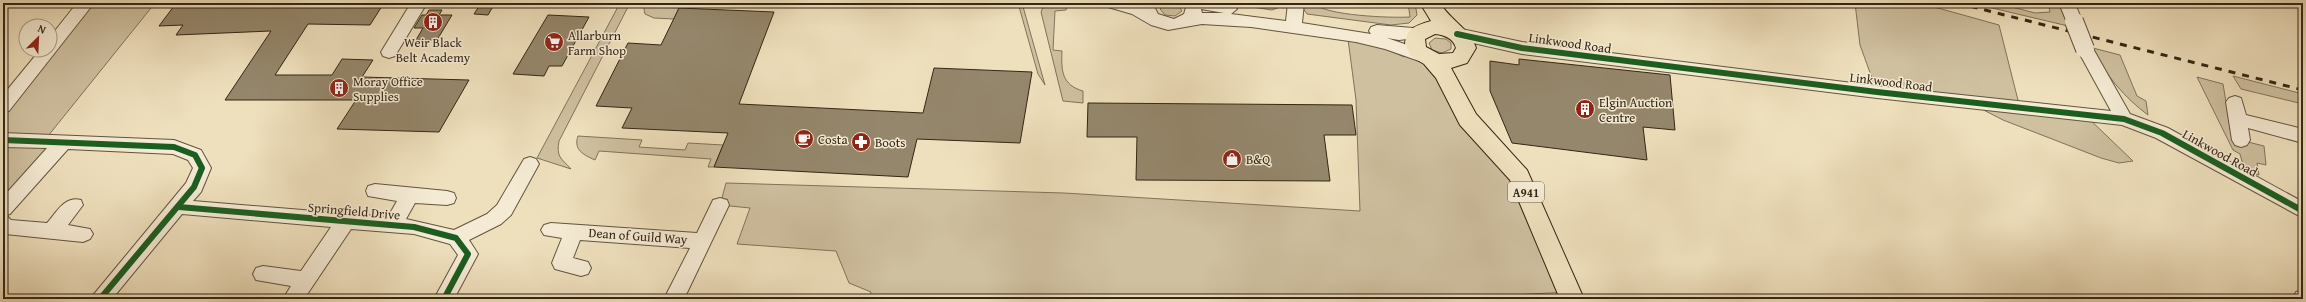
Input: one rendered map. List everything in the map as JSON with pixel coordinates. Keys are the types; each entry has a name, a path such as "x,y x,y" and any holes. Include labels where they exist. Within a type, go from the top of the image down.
{"main road":[{"path":"1429,3 1438,16 1466,45 1462,56 1448,62 1427,59 1416,49 1414,43 1421,31 1429,3"},
{"path":"1421,31 1435,27 1454,32"},
{"name":"A941","path":"1457,98 1456,71 1462,56"},
{"name":"A941","path":"1427,59 1444,74 1468,119 1501,154 1519,176 1572,299"}],"street":[{"path":"58,39 86,3"},
{"path":"389,52 419,3"},
{"path":"1114,3 1138,10 1150,10 1157,22 1172,25 1190,11 1222,17 1295,16 1389,43 1427,59"},
{"path":"1200,3 1228,10 1295,16 1387,33 1421,31"},
{"path":"2067,3 2090,60 2124,119"},
{"name":"Linkwood Road","path":"1454,32 1522,48 1862,90 2124,119 2162,133 2303,211"},
{"name":"Linkwood Road","path":"1462,56 1482,49 1522,48"},
{"path":"6,100 42,58"},
{"path":"2235,102 2241,140"},
{"path":"2238,119 2303,136"},
{"path":"3,140 174,147 195,155 202,168 194,187 179,207 100,299"},
{"path":"3,209 64,142"},
{"path":"444,299 468,254 456,238 494,219 504,210 530,164"},
{"name":"Springfield Drive","path":"375,191 447,198"},
{"name":"Springfield Drive","path":"393,225 410,195"},
{"path":"52,231 74,205"},
{"name":"Dean of Guild Way","path":"674,299 720,205"},
{"name":"Springfield Drive","path":"179,207 414,227 456,238"},
{"path":"3,222 5,227 83,234"},
{"name":"Springfield Drive","path":"293,299 345,222"},
{"name":"Dean of Guild Way","path":"551,230 702,241"},
{"name":"Dean of Guild Way","path":"574,231 562,263 581,268"},
{"path":"263,274 306,280"}],"shaded area":[{"path":"86,3 155,3 44,141 64,142 3,209 3,107 42,58 58,58 58,38"},
{"path":"620,3 630,3 559,141 558,151 560,157 571,169 537,158"},
{"path":"645,3 649,3 648,6 679,8 674,19 654,18 645,14"},
{"path":"1018,3 1022,3 1045,85 1038,74"},
{"path":"1045,3 1069,3 1066,10 1055,11 1053,50 1062,51 1064,76 1071,85 1083,91 1083,103 1063,101 1041,12"},
{"path":"1165,3 1178,4 1182,11 1175,16 1165,15 1160,9"},
{"path":"1226,3 1288,3 1284,8 1280,7 1272,10"},
{"path":"1302,3 1313,3 1331,11 1359,15 1410,17 1408,3 1415,3 1417,15 1409,23 1391,25 1307,14"},
{"path":"1855,3 1920,3 1999,25 2020,108 2084,114 2133,161 2119,163 2101,158 2003,120 1968,102 1877,92 1860,45"},
{"path":"1971,3 1997,3 2035,13 2050,12 2048,3 2059,3 2068,26"},
{"path":"1435,38 1446,39 1451,43 1451,49 1442,53 1432,50 1429,43"},
{"path":"1348,39 1380,46 1404,57 1414,43 1519,176 1568,292 1436,299 869,299 871,292 849,283 836,251 737,244 750,208 720,205 726,183 1064,193 1360,211 1356,100"},
{"path":"2093,48 2120,55 2137,96 2146,101 2148,115 2131,101 2116,85 2103,67"},
{"path":"2233,76 2303,94 2303,104 2241,89"},
{"path":"2197,77 2223,84 2232,138 2264,146 2266,165 2257,163 2259,175 2245,172 2240,154 2233,150"},
{"path":"578,136 642,140 639,147 685,150 688,143 723,145 714,167 708,167 711,159 599,151 595,160 580,151 577,145"}],"building":[{"path":"198,3 384,3 370,25 308,24 275,75 332,75 342,59 373,60 362,77 469,80 439,132 337,129 356,100 225,100 271,31 176,35 183,25 159,26 174,6 197,5"},
{"path":"481,3 495,3 488,15 474,14"},
{"path":"679,8 774,12 739,104 923,113 934,68 1032,72 1020,143 917,139 908,177 714,167 728,133 622,128 632,108 596,106 628,43 661,45"},
{"name":"Weir Black Belt Academy","path":"429,10 442,10 439,15 452,15 437,40 416,40 423,28 414,28 422,15 426,15"},
{"name":"Allarburn Farm Shop","path":"548,15 589,17 562,66 549,66 544,76 513,74"},
{"name":"Elgin Auction Centre","path":"1519,59 1670,75 1675,130 1643,127 1647,160 1512,143 1490,91 1490,61 1519,65"},
{"name":"B&Q","path":"1088,103 1352,105 1356,135 1324,135 1330,181 1136,180 1137,137 1087,137"}],"railway":[{"path":"1957,3 2303,90"}],"cycle path":[{"path":"1457,34 1522,48 1877,92 2124,119 2162,133 2303,211"},
{"path":"3,140 174,147 195,155 202,168 194,187 100,299"},
{"path":"179,207 414,227 456,238 468,254 444,299"}],"place":[{"name":"Weir Black Belt Academy","path":"433,22"},
{"name":"Allarburn Farm Shop","path":"554,42"},
{"name":"Moray Office Supplies","path":"339,88"},
{"name":"Elgin Auction Centre","path":"1585,109"},
{"name":"Costa","path":"804,139"},
{"name":"Boots","path":"861,142"},
{"name":"B&Q","path":"1232,159"}]}
